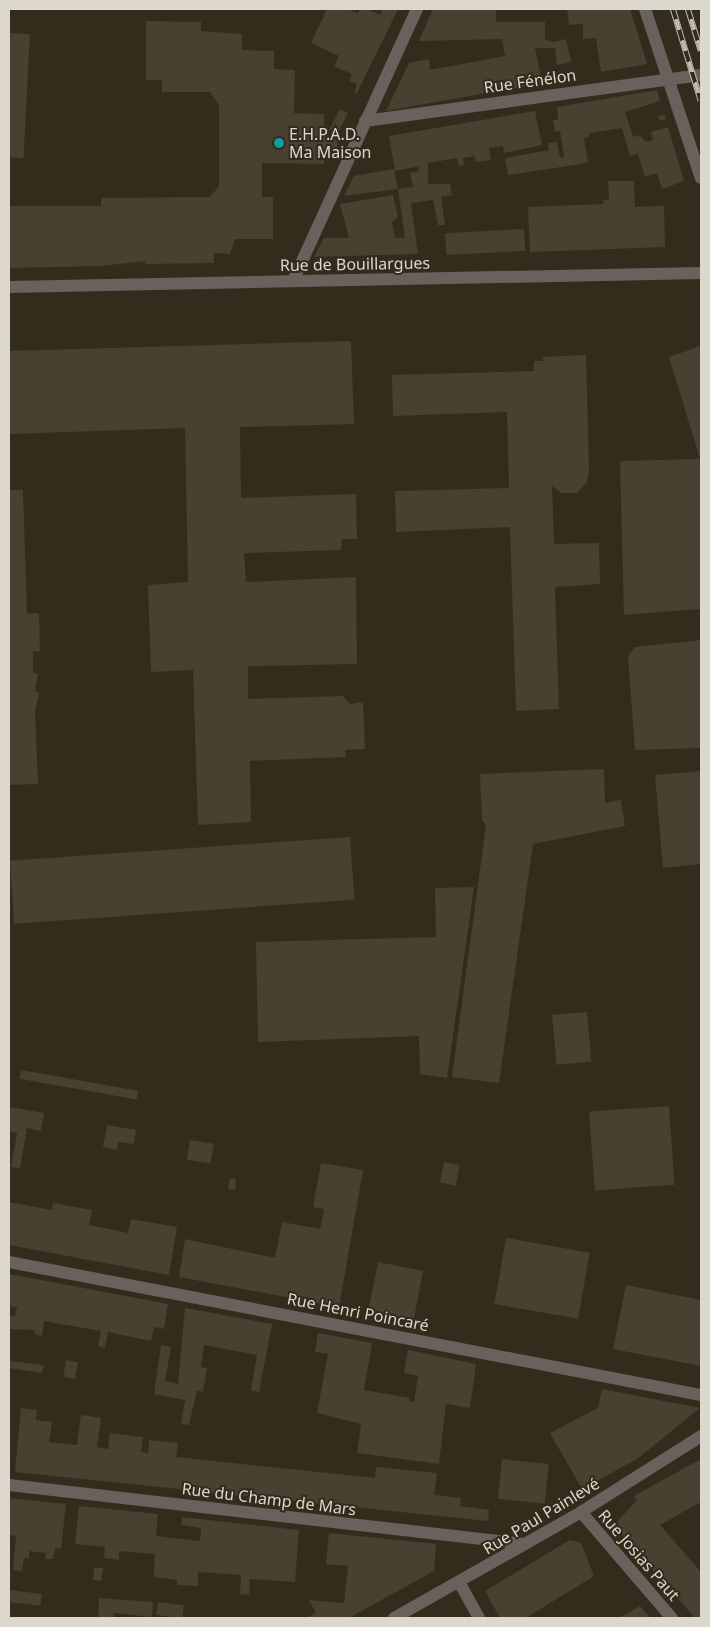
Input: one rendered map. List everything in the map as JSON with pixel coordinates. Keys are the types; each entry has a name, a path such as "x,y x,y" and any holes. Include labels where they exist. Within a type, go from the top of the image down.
{"street":[{"path":"294,281 364,121 417,9"},
{"path":"645,9 701,178"},
{"name":"Rue Fénélon","path":"364,121 666,77 701,74"},
{"name":"Rue de Bouillargues","path":"9,287 701,273"},
{"name":"Rue Henri Poincaré","path":"9,1262 701,1395"},
{"name":"Rue Paul Painlevé","path":"394,1618 581,1512 701,1436"},
{"name":"Rue du Champ de Mars","path":"9,1485 525,1544"},
{"name":"Rue Josias Paut","path":"581,1512 672,1618"},
{"path":"459,1582 479,1618"}],"building":[{"path":"327,9 348,9 358,14 360,9 367,9 380,15 383,9 398,9 357,93 354,92 357,84 349,81 352,74 334,66 339,56 311,43"},
{"path":"433,9 496,9 496,22 545,22 545,39 553,42 566,39 571,62 557,65 555,48 535,48 542,83 386,111 409,63 429,59 430,70 505,56 502,39 419,41"},
{"path":"567,9 630,9 647,64 601,72 596,38 583,39 583,24 569,25"},
{"name":"E.H.P.A.D. Ma Maison","path":"146,21 201,22 201,31 242,34 242,50 274,51 274,69 295,70 294,113 324,114 324,133 338,141 337,151 331,158 324,159 324,164 262,163 262,197 273,197 273,239 235,239 230,254 214,253 214,263 145,264 145,261 101,266 9,268 9,206 101,206 101,198 209,197 219,187 219,105 210,92 162,92 162,80 146,80"},
{"path":"9,33 30,34 23,158 9,157"},
{"path":"657,90 660,101 625,112 633,137 640,135 646,142 653,140 651,132 668,127 684,181 662,189 657,173 645,177 638,154 630,156 622,128 589,133 589,137 584,138 588,163 508,175 505,158 549,150 548,143 557,142 560,157 564,157 560,131 555,132 553,120 558,119 557,107"},
{"path":"340,109 348,113 338,134 330,129"},
{"path":"535,111 542,145 504,153 503,146 489,148 491,160 476,162 475,156 463,158 464,165 458,166 457,158 428,163 428,184 450,184 452,195 441,197 445,225 438,225 433,200 411,203 418,254 314,257 324,238 349,238 340,204 393,195 398,217 392,222 395,238 405,238 398,189 413,187 410,173 419,171 419,166 395,171 389,136"},
{"path":"665,115 666,119 659,121 658,116"},
{"path":"394,169 398,189 344,196 354,176"},
{"path":"608,181 634,181 635,207 664,206 665,247 530,252 528,207 603,204 604,200 609,199"},
{"path":"524,229 525,251 446,255 445,233"},
{"path":"351,341 354,424 240,427 241,498 356,494 357,539 342,539 341,550 244,553 246,582 356,577 357,664 248,666 248,699 343,696 350,704 363,702 365,749 345,750 346,757 250,761 251,822 198,825 193,670 151,672 148,585 188,582 185,428 9,434 9,351"},
{"path":"701,346 701,609 624,615 620,461 700,459 669,357"},
{"path":"586,355 589,471 587,482 577,493 561,493 552,486 554,544 599,543 600,584 555,587 559,709 516,711 510,527 396,532 395,491 509,488 507,412 393,416 392,375 534,371 534,361 543,361 543,357"},
{"path":"9,490 23,490 27,614 39,613 40,651 33,651 33,673 38,674 35,691 39,693 35,711 38,784 9,785"},
{"path":"701,640 701,748 635,750 628,656 635,647"},
{"path":"604,769 605,803 621,800 625,826 533,844 499,1083 452,1077 486,825 482,820 480,774"},
{"path":"701,771 701,864 663,868 655,775"},
{"path":"350,837 354,900 14,924 10,861"},
{"path":"474,887 447,1078 420,1074 419,1036 258,1042 256,942 436,937 435,888"},
{"path":"587,1012 591,1062 556,1065 552,1015"},
{"path":"21,1070 138,1091 137,1100 19,1079"},
{"path":"669,1106 675,1185 595,1190 589,1112"},
{"path":"9,1107 44,1113 41,1131 27,1128 20,1168 11,1167 17,1133 9,1131"},
{"path":"107,1125 136,1130 134,1144 118,1142 117,1150 103,1147"},
{"path":"190,1140 214,1144 211,1164 187,1160"},
{"path":"444,1162 460,1165 456,1186 440,1183"},
{"path":"321,1163 363,1170 339,1307 179,1277 185,1239 275,1258 282,1222 320,1229 324,1209 313,1207"},
{"path":"230,1178 236,1179 235,1190 228,1189"},
{"path":"9,1202 52,1210 53,1203 92,1210 89,1225 128,1233 131,1219 177,1227 169,1275 9,1245"},
{"path":"506,1238 590,1253 578,1319 494,1304"},
{"path":"378,1262 423,1271 413,1322 368,1313"},
{"path":"9,1274 168,1304 164,1329 154,1327 151,1341 108,1332 105,1348 98,1346 101,1331 44,1321 42,1336 34,1334 35,1330 9,1329 9,1316 15,1316 17,1307 9,1306"},
{"path":"626,1285 701,1300 701,1366 613,1349"},
{"path":"185,1308 272,1324 259,1392 251,1390 257,1355 204,1345 201,1367 207,1368 203,1392 197,1390 189,1425 181,1424 185,1400 154,1394 161,1345 171,1347 165,1381 178,1384"},
{"path":"318,1333 372,1343 364,1390 410,1398 409,1401 414,1402 418,1376 404,1373 408,1350 476,1364 470,1408 446,1404 439,1464 357,1453 361,1424 317,1413 328,1354 315,1352"},
{"path":"66,1360 78,1362 75,1379 63,1377"},
{"path":"9,1361 44,1365 42,1373 9,1368"},
{"path":"602,1389 700,1408 637,1459 582,1489 550,1433 598,1408"},
{"path":"21,1408 37,1410 36,1420 52,1422 49,1442 77,1445 81,1415 101,1418 97,1447 108,1449 110,1433 143,1437 141,1452 148,1453 149,1440 178,1443 176,1457 375,1478 376,1467 437,1473 434,1495 461,1498 460,1506 489,1510 488,1521 15,1472"},
{"path":"502,1459 549,1464 545,1504 498,1499"},
{"path":"701,1459 701,1502 660,1525 701,1572 701,1618 695,1618 614,1525 637,1500 634,1496"},
{"path":"9,1498 66,1504 61,1549 55,1548 53,1559 45,1559 46,1553 29,1551 29,1558 24,1558 22,1571 13,1570 16,1536 9,1535"},
{"path":"79,1506 158,1514 156,1536 200,1541 201,1528 181,1525 182,1517 299,1530 295,1582 250,1579 249,1595 240,1594 241,1575 198,1572 198,1586 177,1585 177,1580 154,1577 155,1554 119,1551 119,1560 104,1558 105,1547 75,1544"},
{"path":"329,1533 436,1544 434,1571 349,1618 306,1618 316,1613 309,1600 344,1603 348,1566 326,1564"},
{"path":"570,1540 581,1543 594,1576 526,1618 500,1618 485,1591"},
{"path":"94,1568 103,1568 101,1581 93,1580"},
{"path":"10,1590 42,1594 40,1606 9,1602"},
{"path":"99,1598 153,1602 152,1617 114,1613 114,1618 98,1618"},
{"path":"158,1602 184,1605 182,1618 156,1615"},
{"path":"640,1606 651,1618 619,1618"}],"railway":[{"path":"673,9 701,101"},
{"path":"688,9 701,51"}],"place":[{"name":"E.H.P.A.D. Ma Maison","path":"279,143"}]}
